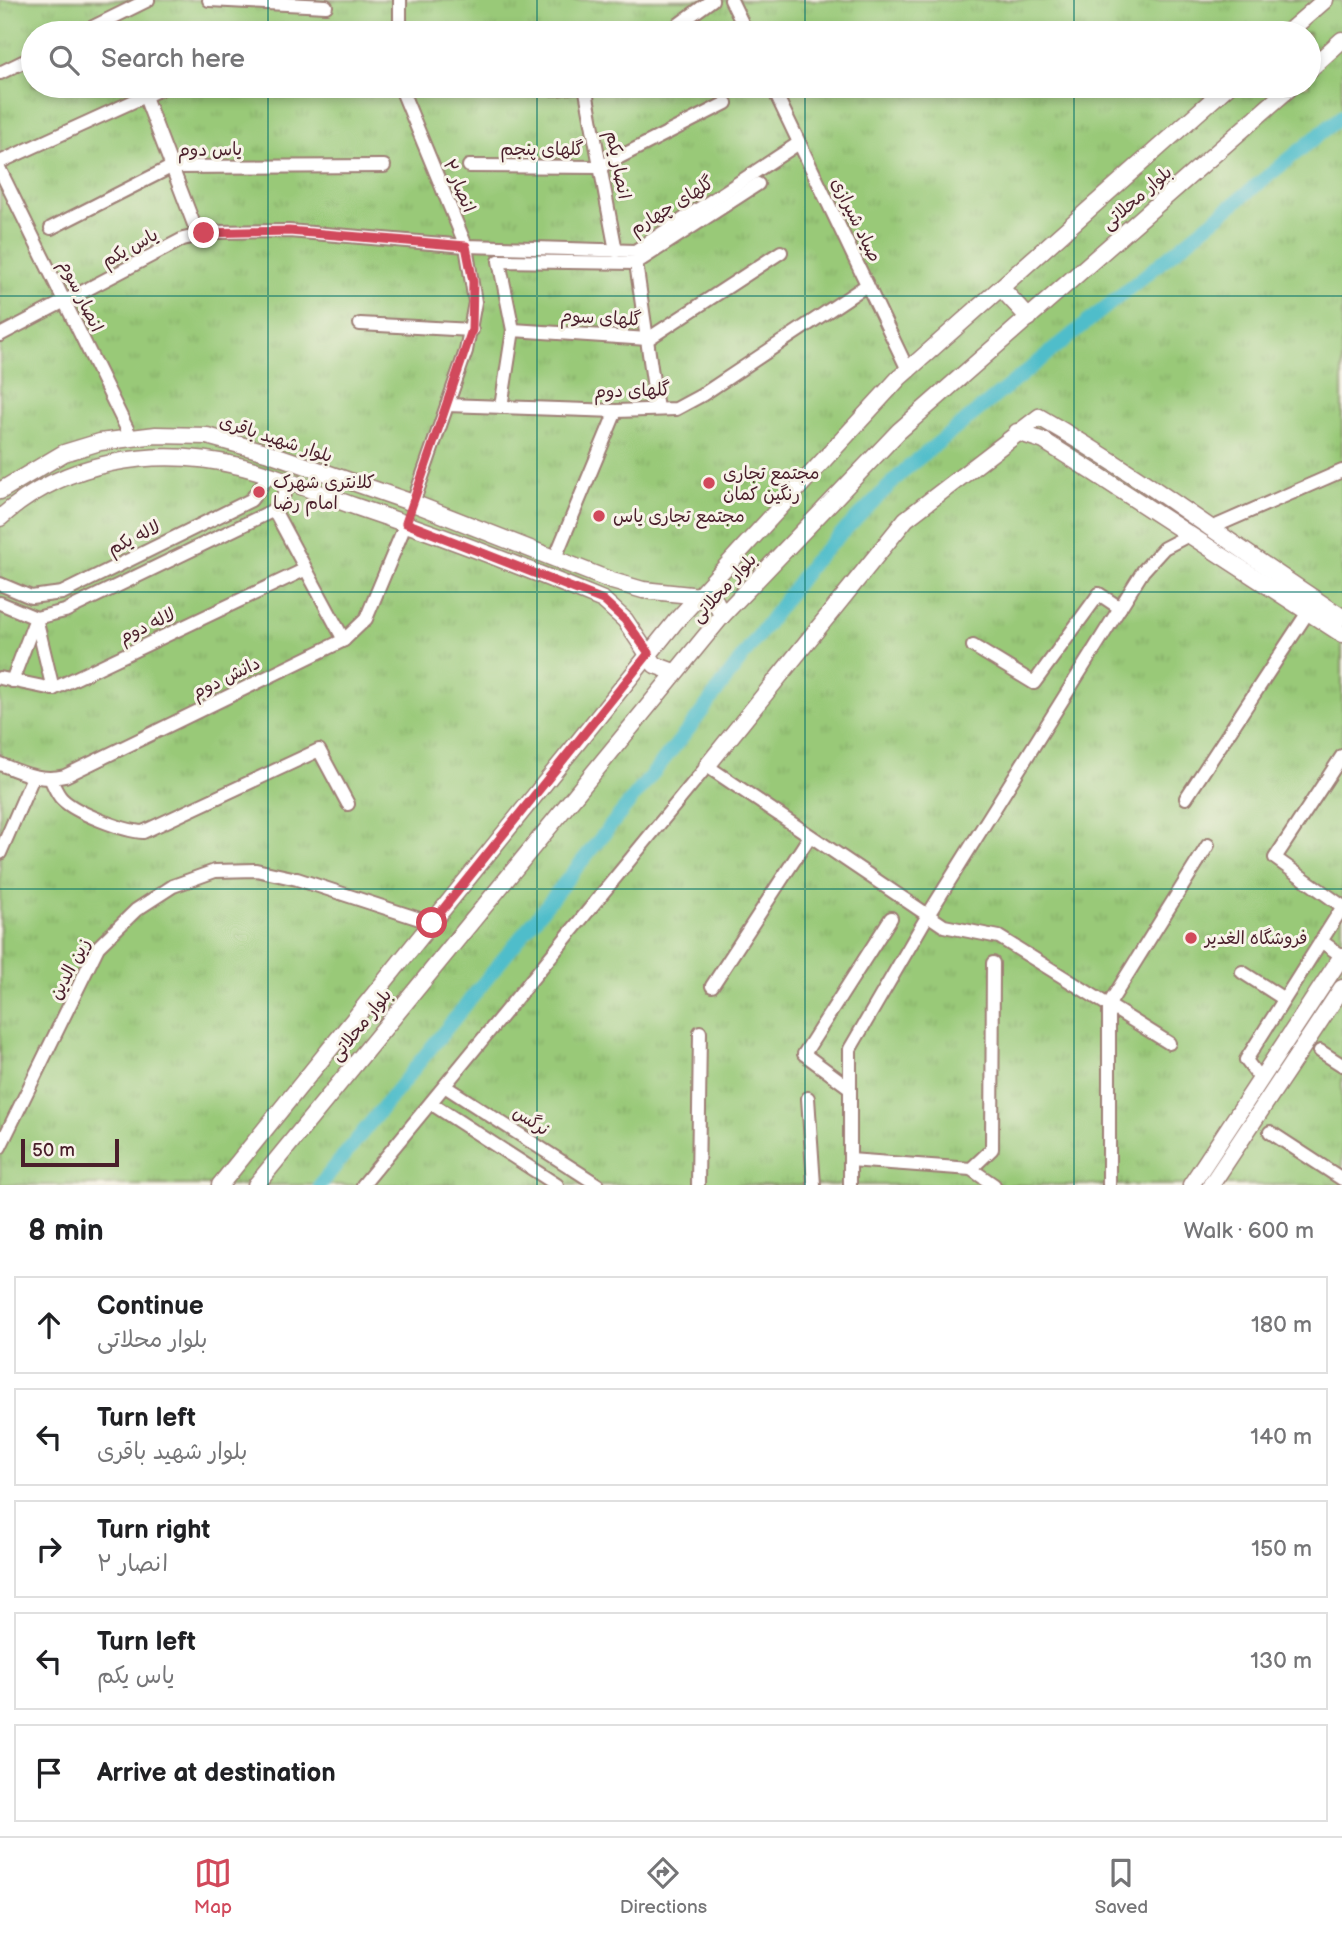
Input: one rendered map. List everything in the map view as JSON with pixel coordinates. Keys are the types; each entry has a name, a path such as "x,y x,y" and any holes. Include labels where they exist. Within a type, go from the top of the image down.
{"street":[{"path":"105,21 148,0"},
{"path":"209,0 326,6"},
{"path":"400,0 400,21"},
{"path":"683,21 712,0"},
{"path":"731,0 741,21"},
{"path":"1301,21 1325,0"},
{"path":"1321,59 1342,40"},
{"path":"0,73 21,63"},
{"path":"0,162 136,98"},
{"path":"145,98 198,235"},
{"name":"انصار ۲","path":"405,98 466,246 474,292 472,330 413,503"},
{"name":"انصار یکم","path":"587,98 616,251"},
{"name":"صیاد شیرازی","path":"778,98 908,370"},
{"name":"بلوار محلاتی","path":"220,1185 649,653 908,370 1215,98"},
{"name":"بلوار محلاتی","path":"256,1185 722,616 900,431 1278,98"},
{"name":"گلهای پنجم","path":"468,166 600,167 726,103"},
{"name":"گلهای چهارم","path":"466,246 635,251 799,143"},
{"name":"یاس دوم","path":"51,228 171,167 384,166"},
{"name":"انصار سوم","path":"0,170 131,437"},
{"path":"501,407 513,330 499,261 636,263 758,184"},
{"name":"یاس یکم","path":"0,335 183,239 198,235 289,231 466,246"},
{"name":"گلهای سوم","path":"513,330 648,340 781,252"},
{"path":"636,263 657,410"},
{"name":"گلهای دوم","path":"447,405 616,411 676,409 702,395 867,285"},
{"path":"1001,288 1029,318"},
{"path":"360,324 472,330"},
{"path":"555,558 616,411"},
{"path":"363,1185 446,1087 906,519 1039,417 1100,452 1209,529 1342,617"},
{"path":"1017,432 1044,442 1342,634"},
{"name":"بلوار شهید باقری","path":"0,491 64,453 131,437 181,434 229,440 413,503 612,581 643,590 701,597"},
{"name":"بلوار شهید باقری","path":"0,518 51,482 94,466 129,459 164,456 206,461 269,475 406,523 603,600 625,620 655,665 674,672"},
{"path":"1209,529 1342,471"},
{"name":"لاله یکم","path":"0,584 31,597 62,593 251,500 269,475"},
{"path":"0,603 36,618 65,611 274,510 290,483"},
{"path":"406,523 413,503"},
{"path":"274,510 344,640"},
{"name":"دانش دوم","path":"51,780 65,776 344,640 366,620 406,523"},
{"path":"850,1185 850,1049 928,915 1143,571 1164,548 1189,535"},
{"name":"لاله دوم","path":"53,689 304,570"},
{"path":"973,646 1034,683 1099,594 1120,608"},
{"path":"701,597 709,597 716,602 722,616"},
{"path":"1186,798 1308,612"},
{"path":"36,618 53,689 6,680 36,618"},
{"path":"0,764 33,777 51,780 60,797 76,808 122,828 143,832 160,827 319,750 348,804"},
{"path":"1261,1080 1246,1060 1342,907 1275,858 1342,756"},
{"path":"706,766 944,926 999,937 1169,1043"},
{"path":"0,853 33,777"},
{"path":"712,986 810,836"},
{"path":"1109,1185 1109,1004 1208,845"},
{"name":"زین الدین","path":"0,1147 98,947 136,911 173,886 215,872 256,870 297,879 432,923"},
{"path":"850,1088 804,1054 891,918"},
{"path":"1191,1185 1342,956 1321,942"},
{"path":"971,1169 992,1149 993,963"},
{"path":"1242,972 1284,999"},
{"path":"1211,1185 1342,988"},
{"path":"698,1185 699,1032"},
{"path":"1320,1051 1342,1065"},
{"name":"نرگس","path":"446,1087 598,1185"},
{"path":"808,1098 814,1185"},
{"path":"432,1104 557,1185"},
{"path":"1270,1132 1342,1179"},
{"path":"850,1160 971,1169 994,1185"}],"green space":[{"path":"0,0 1342,0 1342,1185 0,1185"}],"waterway":[{"path":"320,1185 692,725 813,562 907,468 1342,116"}],"place":[{"name":"مجتمع تجاری رنگین کمان","path":"709,483"},
{"name":"کلانتری شهرک امام رضا","path":"259,492"},
{"name":"مجتمع تجاری یاس","path":"599,516"},
{"name":"فروشگاه الغدیر","path":"1191,938"}],"route":[{"path":"204,233 289,231 466,246 475,302 472,330 406,523 603,600 625,620 649,653 432,923"}]}
